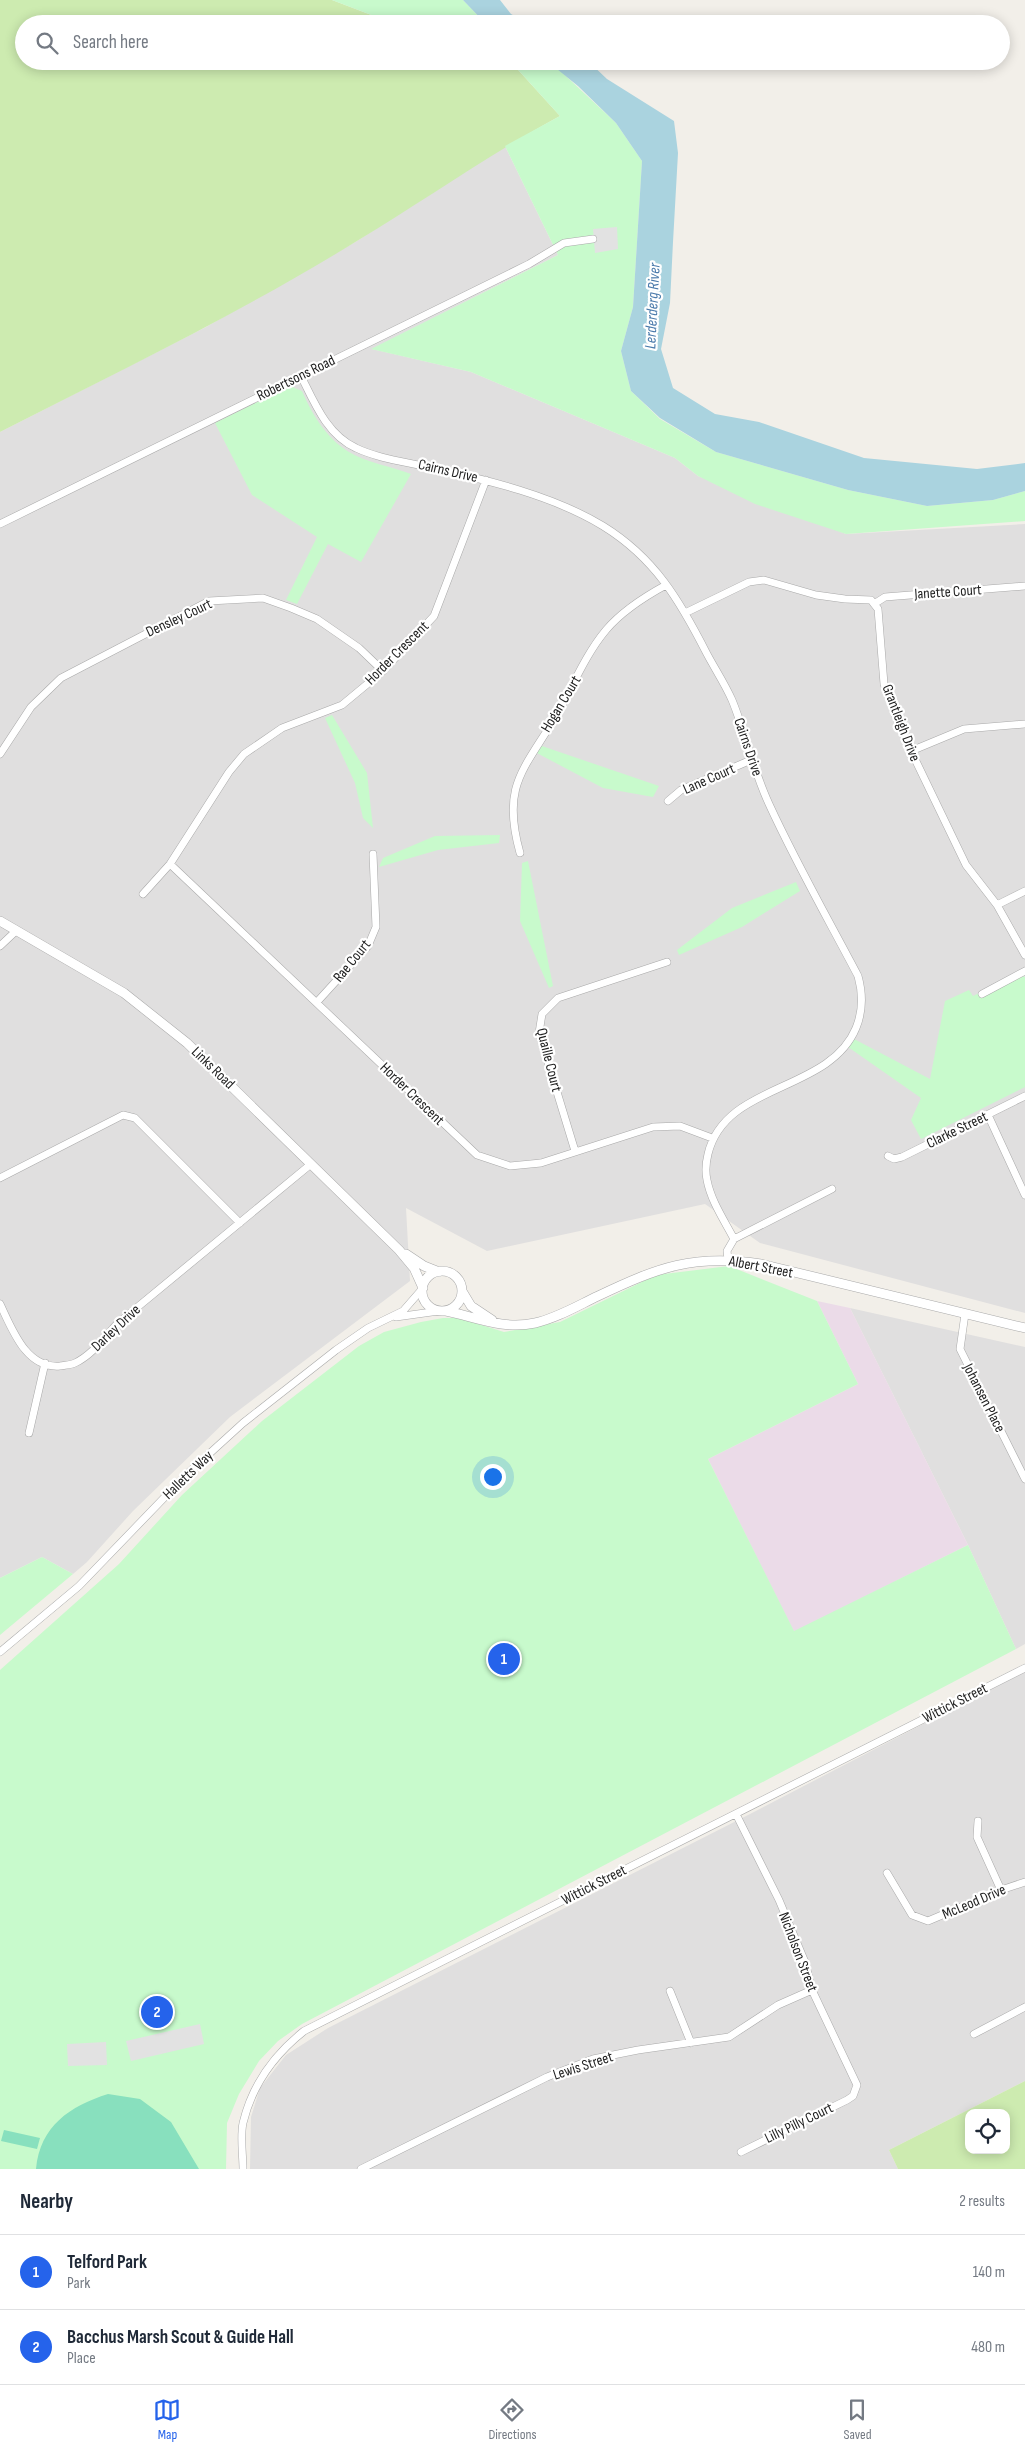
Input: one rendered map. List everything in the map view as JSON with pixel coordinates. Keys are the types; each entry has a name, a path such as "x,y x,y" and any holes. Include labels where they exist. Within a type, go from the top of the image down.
{"street":[{"name":"Robertsons Road","path":"0,524 529,264 564,243 593,239"},
{"name":"Cairns Drive","path":"301,376 316,408 332,430 354,448 380,456 486,480 561,506 602,525 645,557 685,613 732,700 751,760 769,804 858,976 862,991 859,1020 852,1038 840,1053 827,1064 740,1109 724,1122 712,1138 706,1164 706,1179 711,1196 734,1239"},
{"name":"Horder Crescent","path":"144,894 170,864 229,772 244,754 282,728 342,705 383,671 434,616 486,480"},
{"path":"685,613 749,582 764,580 846,600 871,600 874,604"},
{"name":"Hogan Court","path":"520,853 513,810 514,795 524,765 555,717 605,631 634,605 666,584"},
{"name":"Janette Court","path":"874,604 885,596 1025,586"},
{"name":"Densley Court","path":"0,754 31,707 61,678 209,601 263,598 291,608 317,619 359,648 383,671"},
{"name":"Grantleigh Drive","path":"874,604 878,609 884,684 911,751 966,865 997,905 1025,955"},
{"path":"911,751 964,729 1025,724"},
{"name":"Lane Court","path":"668,801 681,790 751,760"},
{"name":"Rae Court","path":"317,1002 368,946 376,927 373,854"},
{"name":"Horder Crescent","path":"170,864 477,1155 510,1166 524,1166 541,1163 654,1127 680,1126 712,1138"},
{"path":"997,905 1025,891"},
{"name":"Links Road","path":"0,922 124,993 187,1043 399,1250 414,1268 423,1288"},
{"path":"0,946 16,931"},
{"name":"Quaille Court","path":"575,1151 540,1033 542,1014 558,998 666,962"},
{"path":"982,994 1025,972"},
{"name":"Clarke Street","path":"888,1156 894,1159 902,1157 1025,1096"},
{"path":"988,1115 1025,1195"},
{"path":"0,1178 122,1116 135,1118 240,1223"},
{"name":"Darley Drive","path":"0,1304 16,1339 30,1356 52,1366 74,1364 92,1351 117,1324 311,1164"},
{"path":"728,1259 727,1251 734,1239 832,1189"},
{"name":"Links Road","path":"399,1250 424,1266 439,1272"},
{"name":"Albert Street","path":"442,1311 504,1326 534,1323 559,1315 637,1278 666,1267 699,1261 728,1259 761,1264 1025,1328"},
{"path":"462,1290 458,1304 442,1311 427,1304 423,1288 427,1278 439,1272 450,1273 457,1278 471,1306 485,1317 504,1326"},
{"name":"Halletts Way","path":"0,1652 79,1586 187,1474 243,1423 336,1350 368,1328 391,1318 412,1302 423,1288"},
{"name":"Halletts Way","path":"391,1318 442,1311"},
{"name":"Johansen Place","path":"965,1314 960,1349 1025,1479"},
{"path":"29,1433 46,1363"},
{"name":"Wittick Street","path":"243,2169 243,2123 261,2078 285,2046 304,2031 1025,1668"},
{"name":"Nicholson Street","path":"736,1814 786,1918 805,1962 812,1990 855,2077 856,2091"},
{"path":"978,1821 977,1837 1001,1890"},
{"name":"McLeod Drive","path":"887,1873 912,1915 928,1921 1001,1890 1025,1882"},
{"name":"Lewis Street","path":"361,2169 547,2077 593,2060 638,2050 729,2037 778,2005 812,1990"},
{"path":"670,1991 691,2043"},
{"path":"974,2034 1025,2007"},
{"name":"Lilly Pilly Court","path":"741,2152 847,2100 856,2091"}],"shaded area":[{"path":"505,146 558,255 372,349 471,372 675,458 698,476 846,534 1025,524 1025,1313 760,1243 705,1204 487,1251 406,1208 410,1281 230,1417 133,1511 87,1562 73,1574 42,1557 0,1578 0,432 206,327 357,241"},
{"path":"617,227 618,249 595,253 593,229"},
{"path":"817,1301 850,1308 968,1545 794,1632 708,1459 858,1384"},
{"path":"850,1308 1025,1347 1025,1644 1016,1649 968,1545"},
{"path":"1025,1671 1025,2081 970,2109 965,2109 965,2111 889,2150 898,2169 250,2169 251,2117 260,2088 286,2055 328,2028 750,1814"},
{"path":"200,2024 204,2044 131,2061 126,2041"},
{"path":"106,2042 107,2065 68,2066 67,2044"}],"green space":[{"path":"0,0 332,0 371,15 15,15 15,70 518,70 560,116 508,146 357,241 270,292 0,432"},
{"path":"332,0 463,0 477,15 371,15"},
{"path":"518,70 559,70 616,123 642,161 633,307 621,351 631,391 660,419 716,452 848,490 927,506 993,500 1025,491 1025,521 846,534 755,504 698,476 675,458 471,372 371,349 558,255 505,146 560,116"},
{"path":"290,386 302,391 310,408 327,433 349,452 363,459 411,474 361,562 328,544 297,604 286,600 317,537 252,495 215,423"},
{"path":"332,715 367,773 373,828 363,818 355,783 325,718"},
{"path":"536,744 659,786 653,797 603,788 533,751"},
{"path":"500,835 499,843 438,850 379,867 383,858 435,836"},
{"path":"528,861 553,986 549,988 520,921 522,863"},
{"path":"796,882 800,891 742,927 679,955 677,950 732,908"},
{"path":"1019,974 1025,977 1025,1087 921,1139 911,1120 921,1098 848,1047 854,1039 930,1079 945,1001 969,990 973,996"},
{"path":"729,1266 817,1301 858,1384 708,1459 794,1631 968,1545 1016,1649 302,2024 278,2041 259,2061 239,2094 227,2123 226,2169 0,2169 0,1670 119,1564 182,1495 262,1421 359,1346 384,1332 443,1318 459,1318 504,1332 560,1322 656,1275"},
{"path":"42,1557 73,1574 0,1635 0,1578"},
{"path":"1025,2081 1025,2169 898,2169 889,2150 965,2111 965,2154 1010,2154 1010,2109 970,2109"},
{"path":"108,2094 140,2099 171,2122 199,2169 36,2169 44,2141 59,2120 81,2105"},
{"path":"4,2130 40,2138 37,2149 1,2141"}],"water":[{"path":"463,0 500,0 513,15 477,15"},
{"name":"Lerderderg River","path":"558,70 598,70 607,79 674,121 678,153 670,303 661,349 673,388 715,414 759,422 864,458 977,469 1025,463 1025,491 993,500 927,506 848,490 716,452 660,418 631,391 621,351 633,307 642,161 616,123 578,86"}],"place":[{"name":"Telford Park","path":"504,1659"},
{"name":"Bacchus Marsh Scout & Guide Hall","path":"157,2012"}]}
